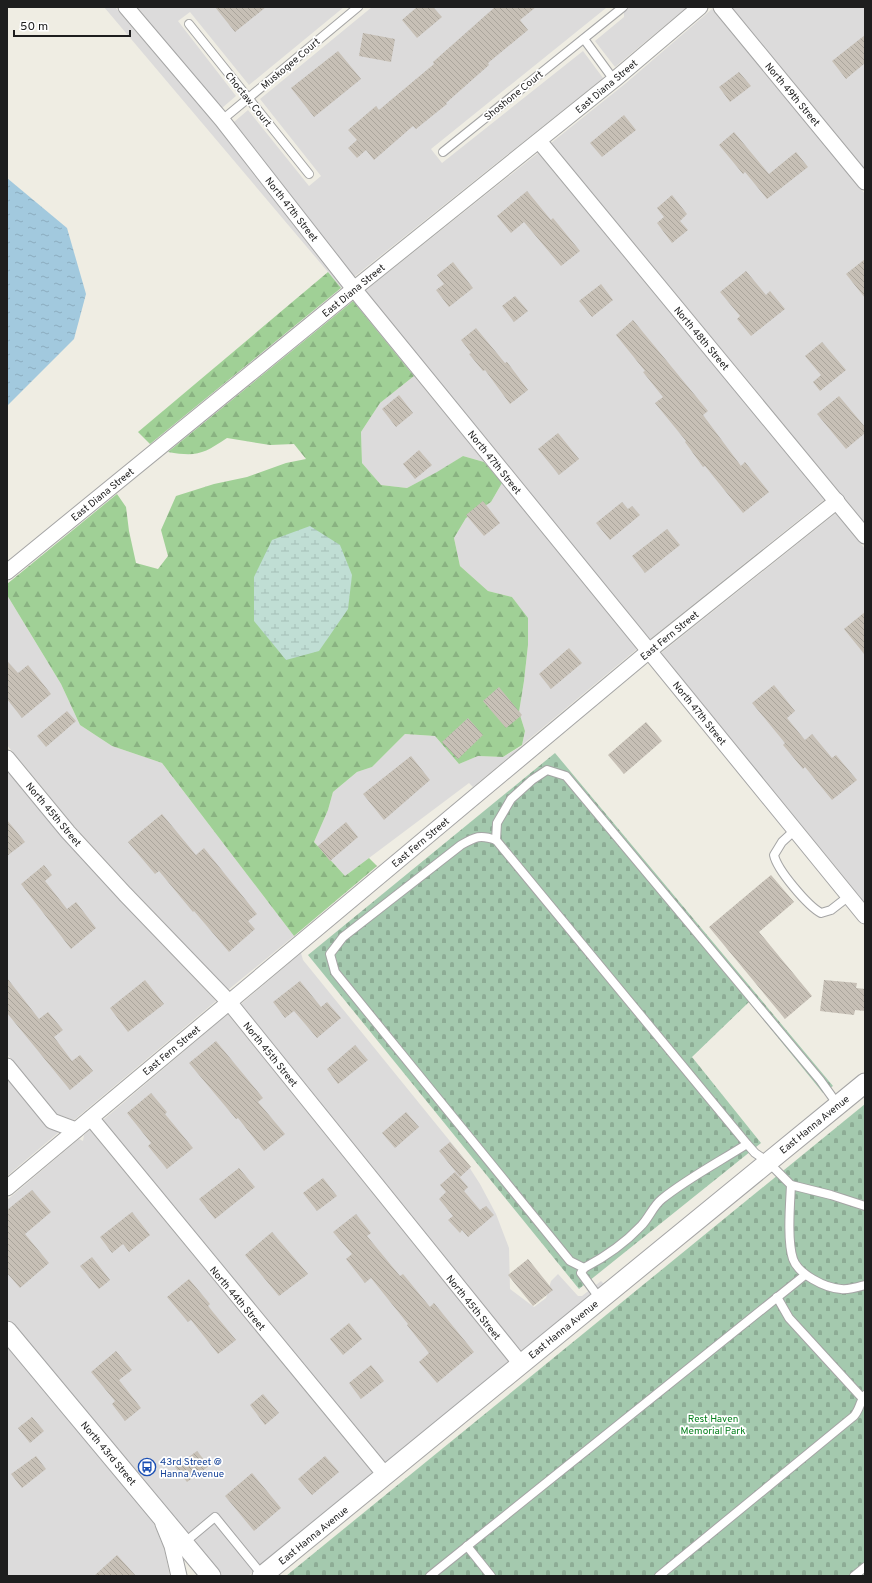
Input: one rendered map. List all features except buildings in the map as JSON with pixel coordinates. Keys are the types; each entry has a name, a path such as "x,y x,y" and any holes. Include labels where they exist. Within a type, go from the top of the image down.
{"street":[{"name":"North 47th Street","path":"126,7 222,120 354,289 865,916"},
{"name":"East Diana Street","path":"7,572 354,289 614,80 700,7"},
{"name":"North 49th Street","path":"721,7 865,182"},
{"name":"North 48th Street","path":"539,141 865,536"},
{"name":"East Fern Street","path":"7,1188 649,651 836,501"},
{"name":"North 45th Street","path":"7,758 89,854 229,1002 520,1364"},
{"path":"7,1066 52,1121 76,1130"},
{"name":"East Hanna Avenue","path":"263,1576 865,1083"},
{"name":"North 44th Street","path":"91,1118 386,1476"},
{"name":"North 43rd Street","path":"7,1331 211,1576"},
{"path":"157,1511 172,1546 179,1576"}],"lane":[{"name":"Muskogee Court","path":"222,120 358,7"},
{"name":"Shoshone Court","path":"443,152 623,7"},
{"name":"Choctaw Court","path":"189,24 309,174"},
{"path":"584,39 614,80"},
{"path":"496,840 497,823 511,799 532,780 547,770 566,776 820,1080 838,1105"},
{"path":"795,830 782,842 774,855 778,866 804,898 821,914 831,910 849,896"},
{"path":"584,1268 570,1261 335,972 330,954 343,936 461,845 476,837 486,836 496,840 755,1153 768,1162 791,1185 831,1195 865,1206"},
{"path":"600,1299 581,1273 584,1268 600,1260 642,1225 660,1200 747,1144"},
{"path":"791,1185 790,1237 793,1260 805,1274 824,1284 841,1289 865,1285"},
{"path":"430,1576 805,1274"},
{"path":"659,1576 854,1416 864,1398 789,1318 777,1297"},
{"path":"184,1543 215,1517 263,1576"},
{"path":"467,1546 491,1576"},
{"path":"854,1576 865,1567"}],"shaded area":[{"path":"104,7 115,7 216,125 342,287 341,288 328,272"},
{"path":"136,7 344,7 249,85 190,12 178,21 236,96 222,108"},
{"path":"372,7 606,8 431,149 442,163 583,51 603,78 354,277 234,122 248,110 309,186 321,176 260,99"},
{"path":"624,7 687,7 615,67 595,41 624,17"},
{"path":"731,7 865,7 865,169"},
{"path":"712,9 865,194 865,523 551,143 626,83"},
{"path":"538,153 825,499 650,639 365,291"},
{"path":"414,376 496,476 484,462 463,456 438,472 407,488 381,485 362,463 361,432 380,403"},
{"path":"502,483 637,649 522,745 525,731 519,712 528,645 528,619 512,597 488,591 460,566 454,538 466,518 491,502"},
{"path":"836,513 865,549 865,903 661,653"},
{"path":"7,595 61,684 80,725 112,746 162,763 294,936 228,990 74,826 7,745"},
{"path":"405,734 435,736 459,764 478,756 503,757 522,746 473,787 469,783 345,876 314,842 328,810 333,792 357,772 372,767"},
{"path":"7,770 63,837 120,900 216,1001 74,1120 57,1114 7,1054"},
{"path":"301,953 303,960 462,1156 480,1184 496,1214 509,1248 510,1289 534,1307 546,1298 551,1281 558,1274 578,1296 582,1296 601,1281 604,1284 521,1352 241,1004"},
{"path":"228,1014 509,1362 386,1464 103,1120"},
{"path":"7,1079 46,1126 59,1132 7,1176"},
{"path":"90,1130 374,1474 248,1576 222,1576 164,1507 161,1500 159,1500 7,1318 7,1200 79,1139 83,1141 84,1135"},
{"path":"7,1344 150,1515 164,1548 170,1576 7,1576"}],"green space":[{"path":"328,272 341,288 150,444 138,432"},
{"path":"353,301 414,376 380,403 361,432 362,463 381,485 407,488 463,456 484,462 502,483 491,502 466,518 454,538 460,566 488,591 512,597 528,618 528,645 519,712 525,731 522,745 503,757 478,756 459,764 435,736 405,734 372,767 357,772 333,792 328,810 314,842 345,876 369,858 377,866 294,936 162,763 112,746 80,725 61,684 7,595 7,584 117,494 126,507 129,531 136,563 158,569 168,556 161,530 176,496 214,484 247,477 286,463 306,459 294,444 270,445 227,438 212,448 199,453 186,454 168,452"},
{"path":"310,526 340,545 352,575 348,609 319,651 286,660 254,621 254,577 272,540"},
{"path":"555,753 833,1086 823,1093 749,1002 692,1057 761,1143 579,1289 308,955"},
{"name":"Rest Haven Memorial Park","path":"865,1104 865,1576 286,1576"}],"water":[{"path":"7,178 67,228 86,294 74,339 7,406"}],"place":[{"name":"43rd Street @ Hanna Avenue","path":"147,1467"}]}
